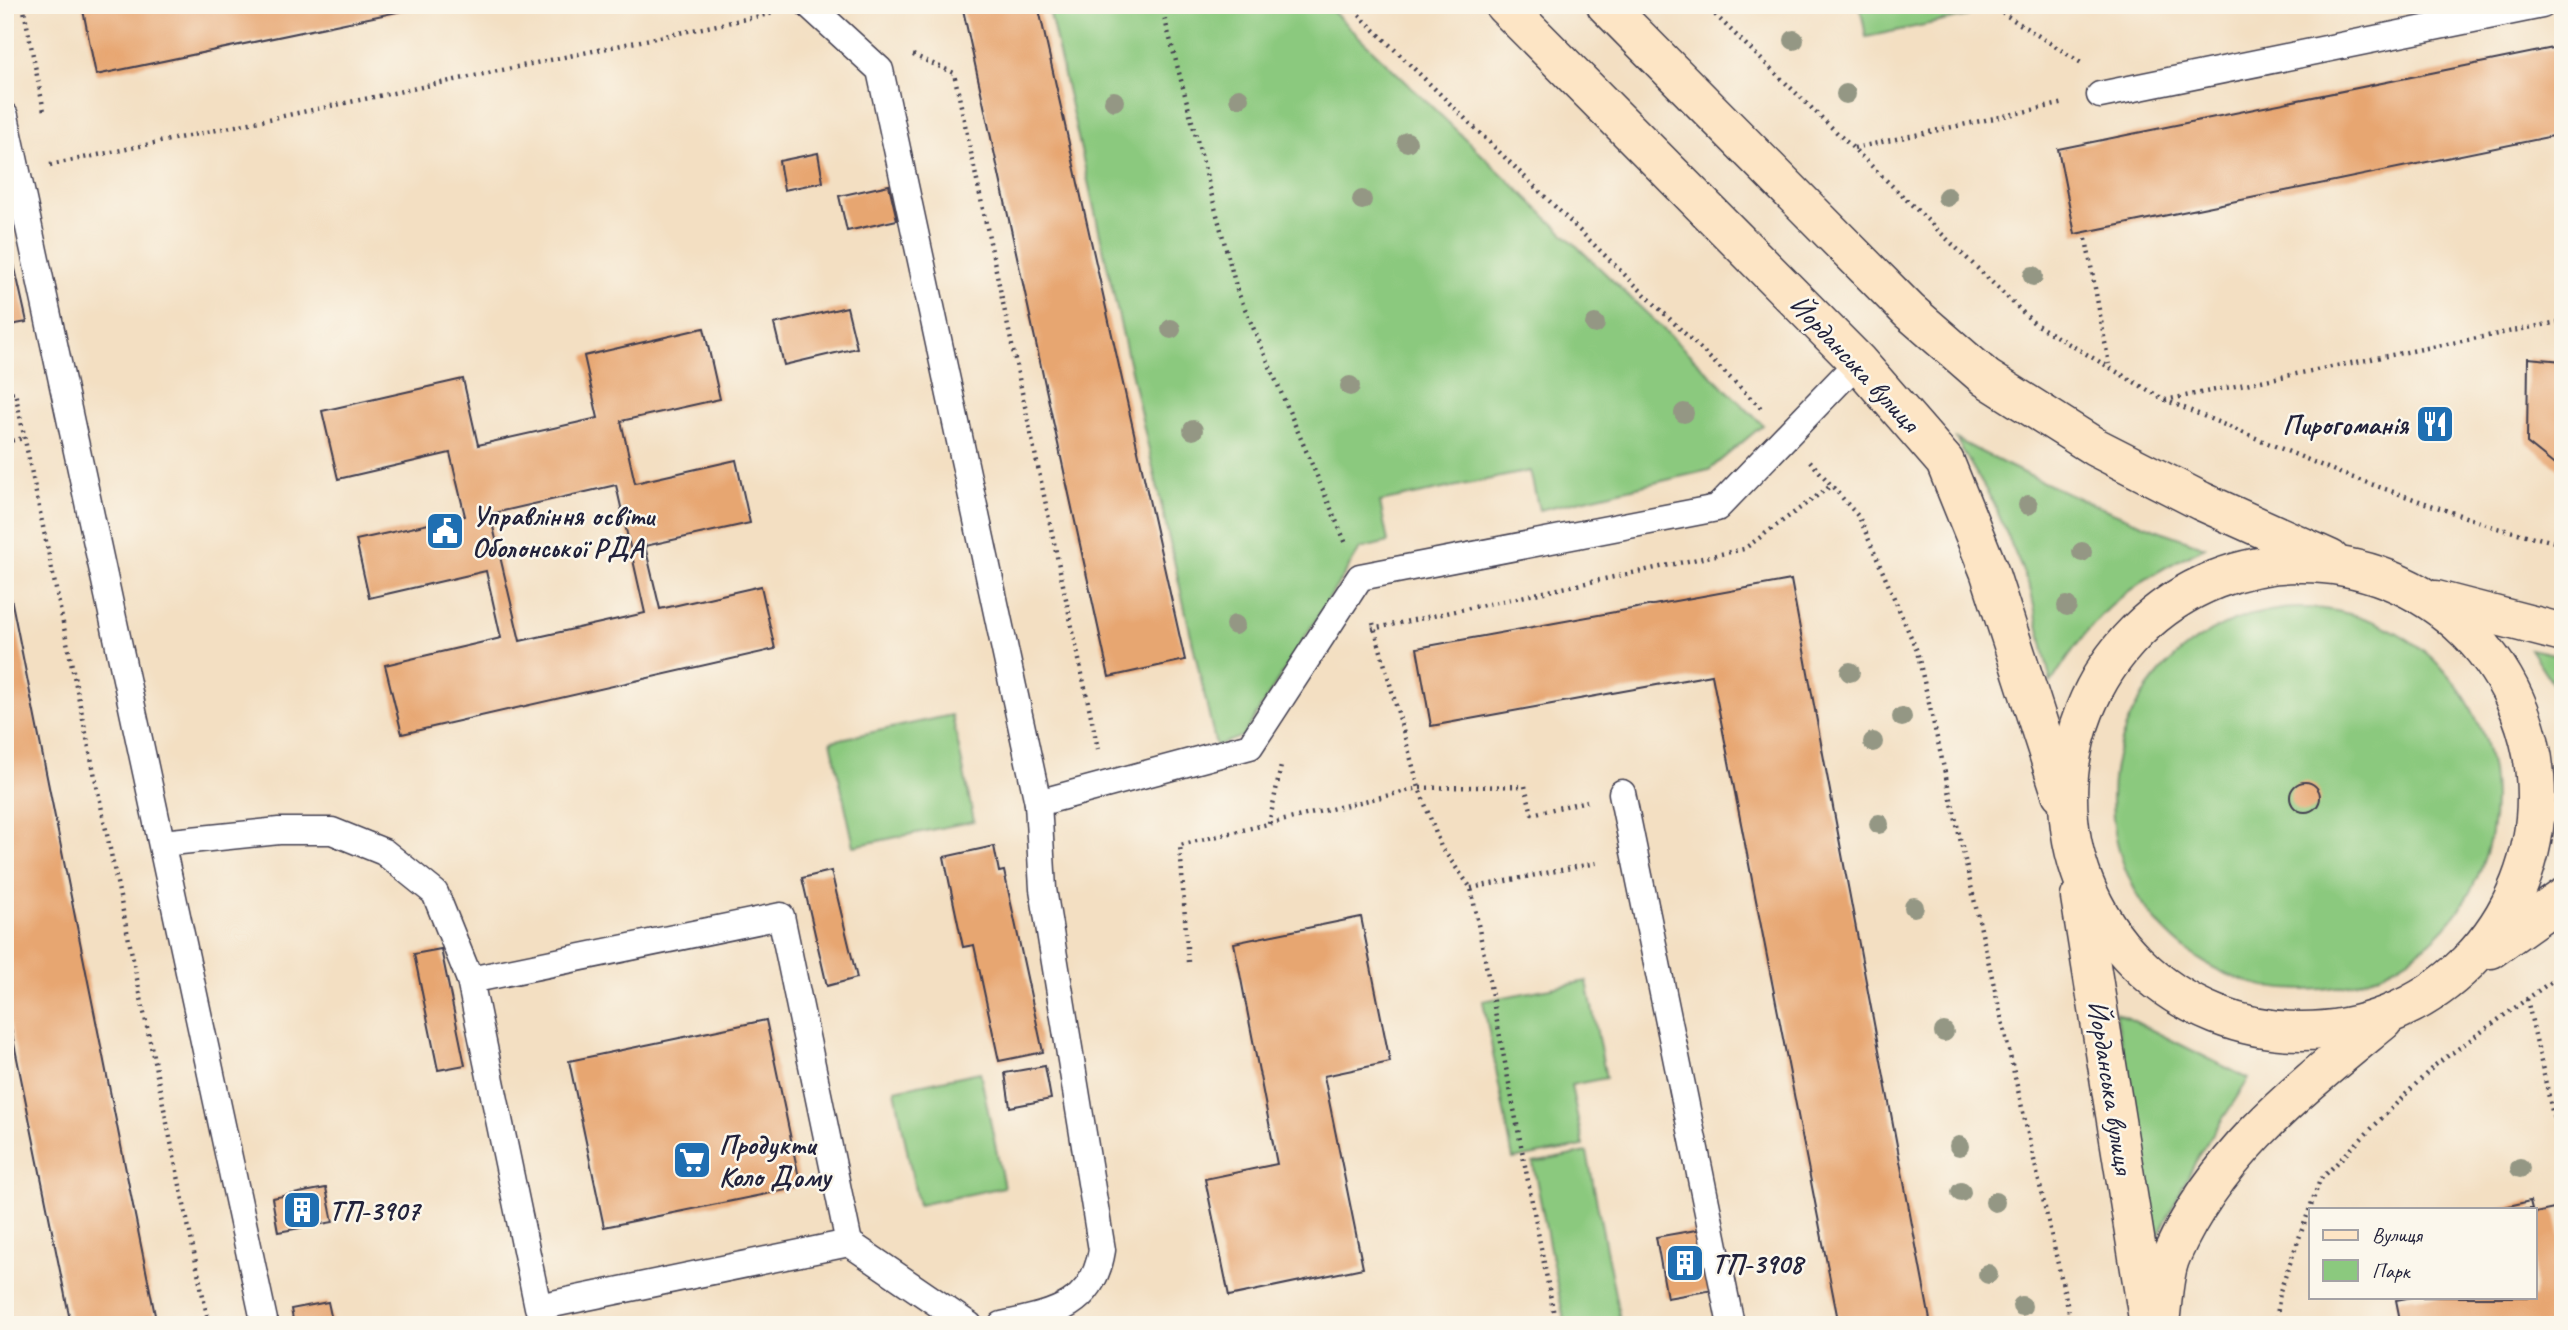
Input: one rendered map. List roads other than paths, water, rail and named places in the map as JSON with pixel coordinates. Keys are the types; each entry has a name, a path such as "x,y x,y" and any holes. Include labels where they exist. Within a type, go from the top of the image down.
{"main road":[{"name":"Йорданська вулиця","path":"1504,5 1858,362 1945,462 1989,571 2066,808"},
{"path":"1606,5 1909,311 1986,378 2095,447 2201,502 2348,567 2388,579 2425,597 2454,618 2480,643 2501,673 2518,705 2530,739 2536,775 2535,822 2521,881 2506,914 2461,971"},
{"path":"2348,567 2301,562 2254,568 2209,582 2167,605 2131,636 2102,673 2081,715 2069,761 2066,808 2072,850 2084,888 2112,935 2158,984 2193,1006 2230,1021 2270,1030 2352,1027 2391,1015"},
{"path":"2425,597 2563,633"},
{"name":"Йорданська вулиця","path":"2072,850 2149,1325"},
{"path":"2159,1325 2171,1256 2224,1164 2292,1096 2391,1015 2461,971 2563,898"}],"lane":[{"path":"809,5 880,71 1038,803 1043,889 1102,1250 1098,1274 1081,1295 1055,1313 1002,1325"},
{"path":"2100,95 2535,6"},
{"path":"5,116 265,1325"},
{"path":"1038,803 1251,746 1360,577 1717,508 1858,362"},
{"path":"1622,793 1731,1325"},
{"path":"162,843 279,831 332,831 383,852 435,893 470,980 538,1307 849,1243"},
{"path":"470,980 781,916 849,1243 969,1325"}],"place":[{"name":"Пирогоманія","path":"2435,424"},
{"name":"Управління освіти Оболонської РДА","path":"445,531"},
{"name":"Продукти Коло Дому","path":"692,1160"},
{"name":"ТП-3907","path":"302,1210"},
{"name":"ТП-3908","path":"1685,1263"}]}
